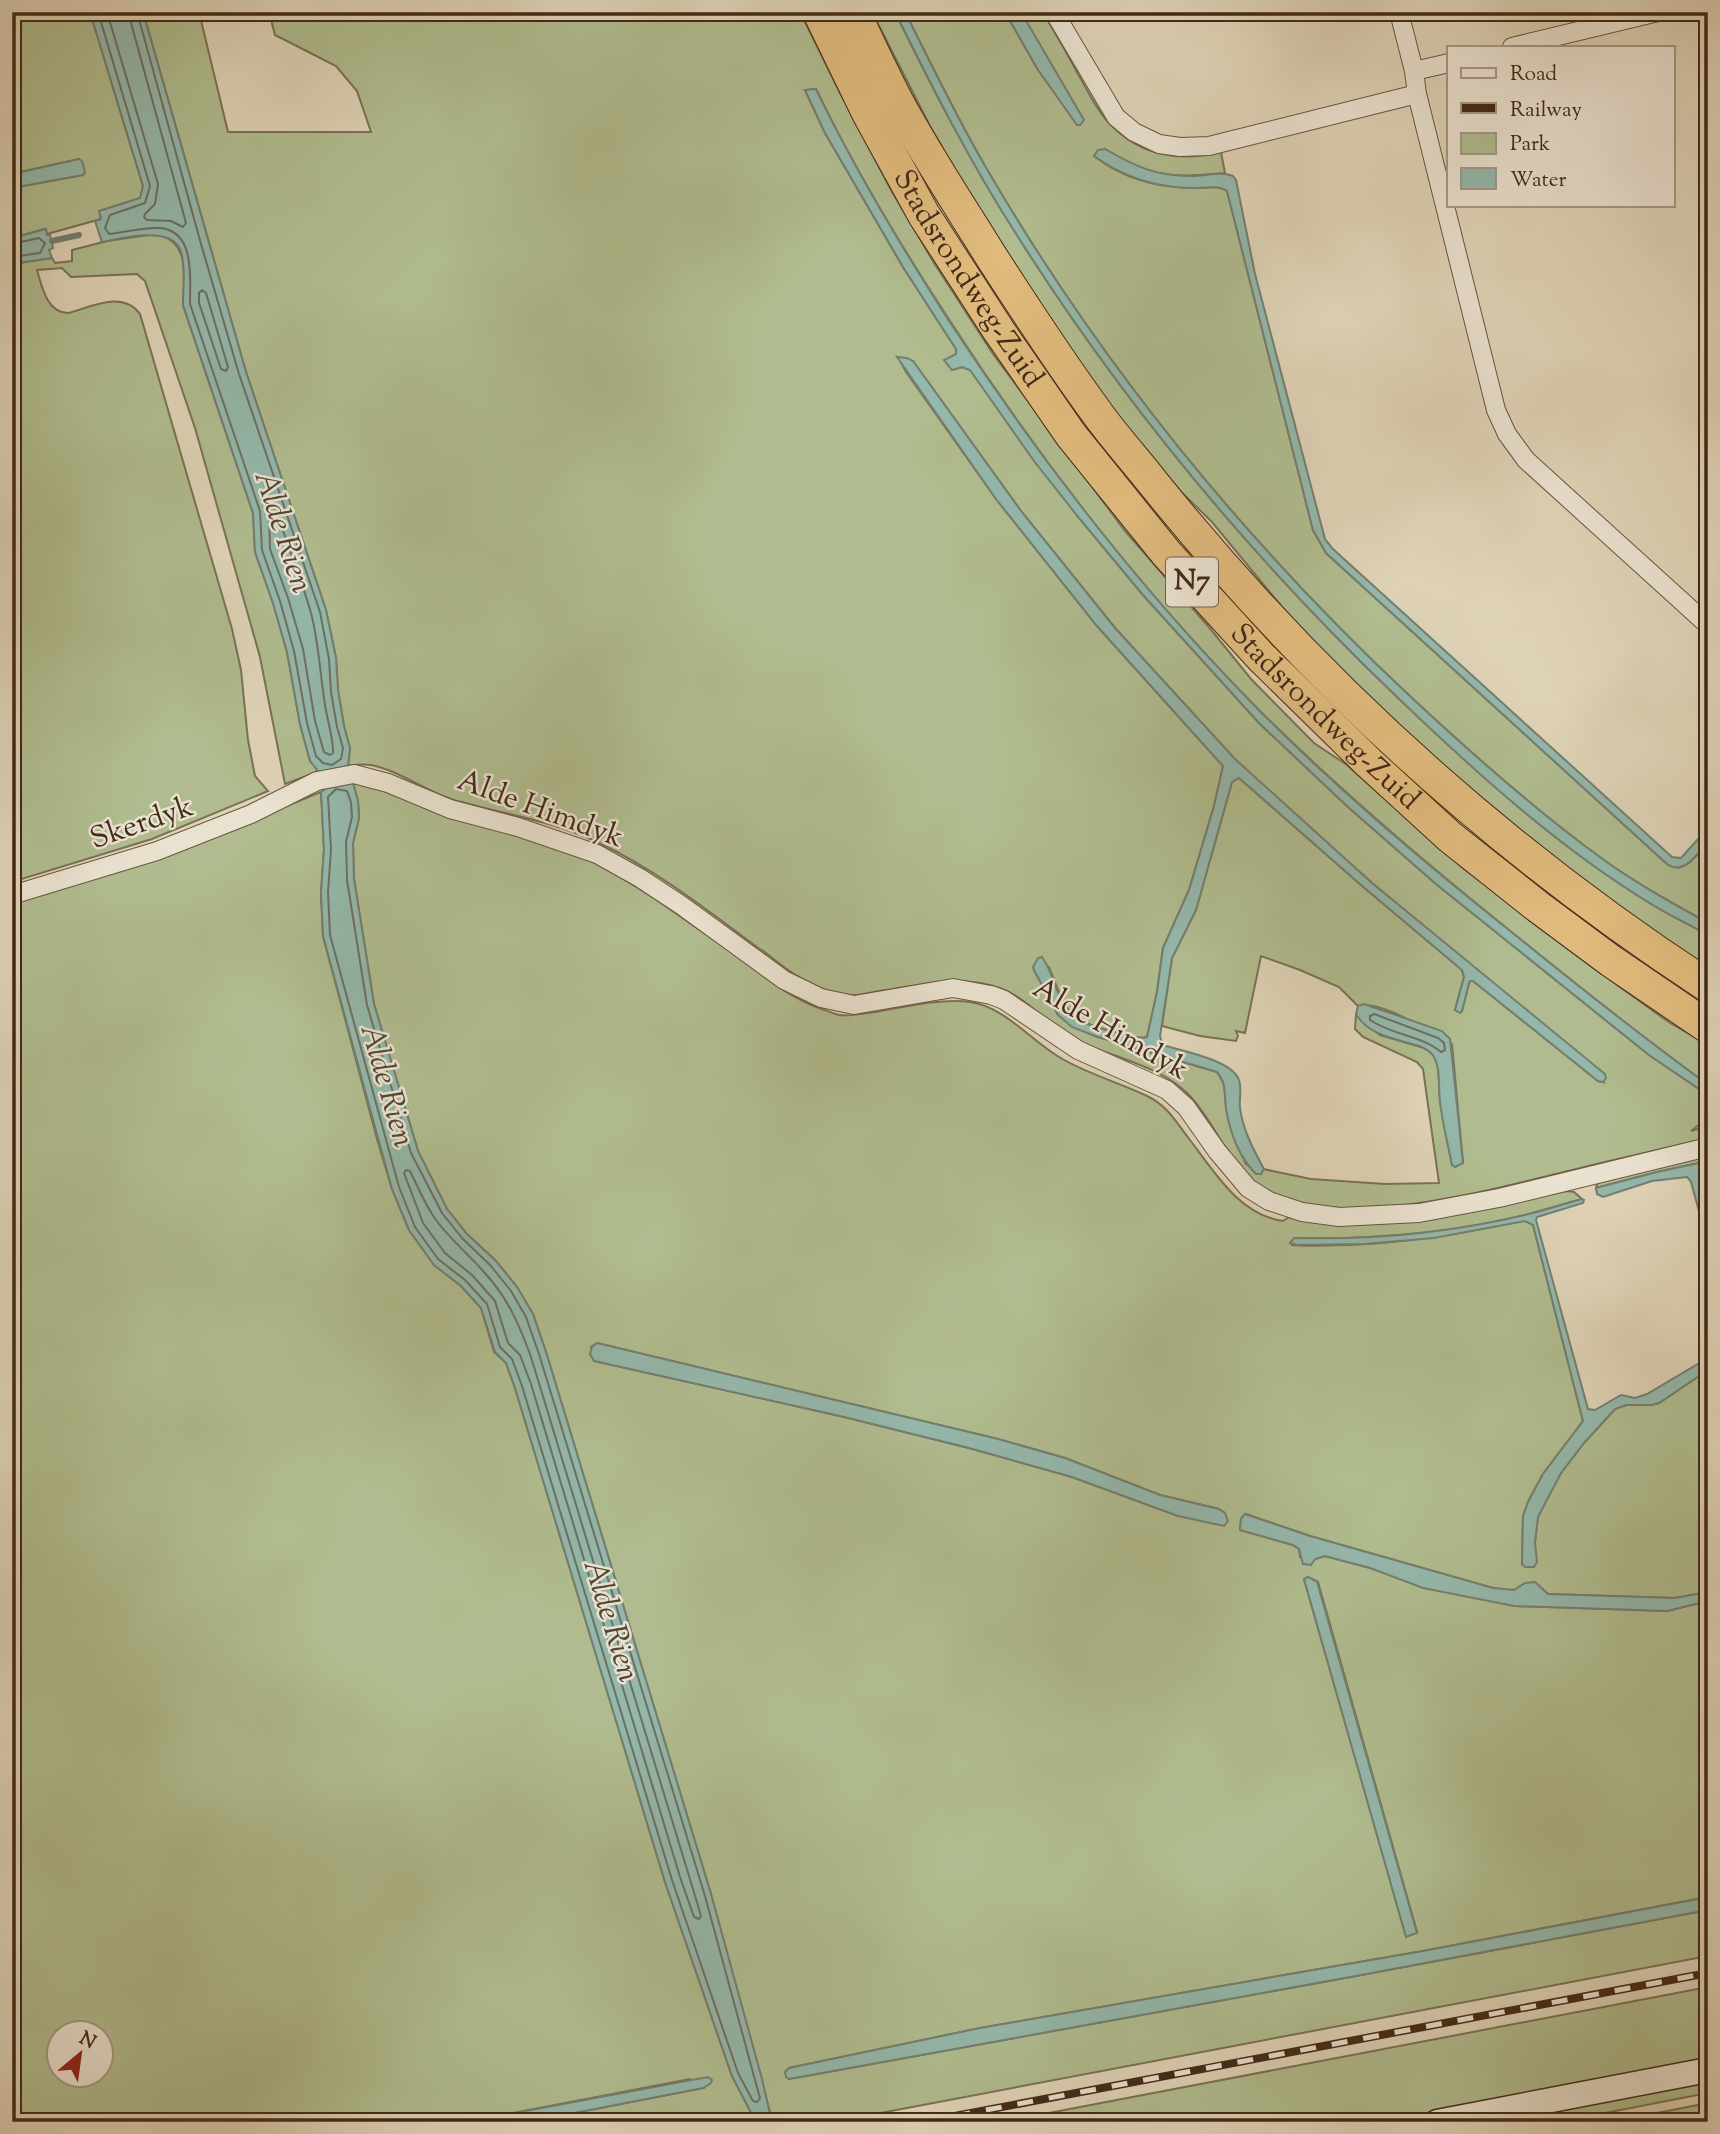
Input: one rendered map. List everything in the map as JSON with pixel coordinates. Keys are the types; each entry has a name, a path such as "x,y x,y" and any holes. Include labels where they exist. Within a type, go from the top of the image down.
{"highway":[{"name":"Stadsrondweg-Zuid","path":"819,12 868,113 931,226 1071,435 1167,554 1261,657 1368,762 1450,837 1611,961 1708,1027"},
{"name":"Stadsrondweg-Zuid","path":"853,12 898,102 954,198 1026,310 1101,418 1194,534 1286,636 1388,737 1468,808 1630,935 1708,986"}],"street":[{"path":"1054,12 1116,117 1134,132 1159,144 1180,147 1209,146 1417,94"},
{"path":"1399,12 1496,410 1507,434 1526,460 1708,625"},
{"path":"1516,46 1658,12"},
{"path":"1413,71 1447,62"},
{"name":"Alde Himdyk","path":"285,796 317,781 354,774 375,778 450,809 518,827 597,854 681,905 784,980 836,1003 854,1005 953,988 1004,1000 1078,1050 1167,1090 1186,1107 1217,1151 1248,1188 1269,1201 1303,1212 1339,1217 1419,1213 1499,1198 1708,1147"},
{"name":"Skerdyk","path":"12,895 157,851 251,814 285,796"},
{"path":"1437,2122 1708,2070"}],"green space":[{"path":"12,12 90,12 143,186 141,198 100,211 101,219 47,234 45,229 12,238 12,188 82,175 79,159 12,174"},
{"path":"143,12 199,12 228,132 371,132 357,91 336,66 275,35 269,12 800,12 891,190 934,263 993,354 1125,531 1251,679 1314,743 1347,765 1464,869 1617,985 1670,1023 1708,1045 1708,1085 1580,987 1406,845 1342,789 1250,701 1168,613 1055,472 985,374 897,238 816,89 805,90 825,133 903,267 956,349 957,354 951,358 952,370 962,367 970,370 1079,518 1143,595 1259,723 1348,807 1436,884 1649,1055 1708,1095 1708,1118 1691,1131 1708,1126 1708,1138 1496,1188 1410,1204 1366,1208 1325,1207 1288,1200 1258,1185 1247,1176 1229,1154 1198,1106 1176,1084 1162,1075 1068,1035 1009,992 985,984 955,981 856,995 830,992 794,974 641,865 582,835 444,796 382,768 368,765 348,766 350,748 344,726 336,658 326,610 246,372","holes":["898,357 913,361 1021,511 1115,628 1240,765 1603,1082 1598,1081 1473,981 1469,983 1462,1011 1455,1010 1464,977 1462,970 1239,778 1232,782 1196,910 1172,958 1162,1026 1200,1036 1236,1041 1236,1031 1245,1033 1261,956 1339,987 1358,1006 1379,1007 1392,1012 1452,1044 1463,1163 1452,1165 1434,1055 1424,1048 1380,1035 1356,1014 1355,1029 1363,1037 1417,1062 1423,1069 1439,1183 1385,1184 1311,1179 1263,1169 1261,1174 1246,1164 1236,1143 1226,1106 1224,1084 1217,1072 1095,1036 1058,1015 1034,970 1049,967 1065,1004 1077,1018 1115,1032 1147,1037 1163,948 1189,890 1223,766 1097,626 996,499"]},
{"path":"872,12 895,12 982,179 1056,295 1144,417 1240,533 1342,643 1467,761 1541,822 1645,900 1708,935 1708,968 1567,868 1439,763 1360,690 1287,613 1212,522 1168,479 1074,356 968,192 930,126"},
{"path":"905,12 1005,12 1038,70 1049,63 1021,12 1043,12 1097,107 1123,135 1135,144 1162,154 1190,156 1221,152 1225,173 1193,175 1151,171 1131,164 1105,149 1094,156 1115,170 1151,183 1176,187 1219,188 1227,191 1313,530 1326,553 1667,864 1673,867 1685,865 1708,842 1708,923 1610,865 1503,780 1351,639 1235,514 1127,381 1077,311 974,147"},
{"path":"155,234 175,244 183,261 183,305 253,513 255,552 287,652 300,724 310,761 317,772 285,784 260,657 195,428 145,281 137,274 71,277 62,268 37,270 46,298 61,312 68,313 97,304 116,302 133,307 140,314 232,629 241,670 248,740 255,776 268,791 152,839 12,882 12,264 52,258 55,263 72,261 72,250 107,241"},
{"path":"353,783 367,785 588,859 664,905 787,992 836,1014 852,1015 947,1001 970,1002 994,1010 1059,1057 1147,1096 1161,1105 1230,1191 1254,1210 1268,1217 1283,1221 1289,1217 1317,1222 1574,1192 1582,1199 1496,1222 1410,1234 1294,1238 1292,1245 1347,1245 1414,1240 1525,1220 1533,1225 1583,1421 1543,1474 1528,1502 1523,1516 1522,1563 1535,1542 1538,1517 1544,1502 1561,1473 1615,1409 1626,1405 1659,1403 1708,1370 1708,1592 1675,1598 1548,1594 1537,1584 1505,1590 1310,1536 1246,1514 1241,1519 1240,1530 1293,1545 1299,1549 1300,1557 1315,1559 1325,1556 1514,1606 1667,1611 1708,1601 1708,1897 1423,1951 980,2028 789,2068 789,2079 1708,1910 1708,1956 833,2122 772,2120 711,1894 533,1314 517,1287 496,1261 467,1234 447,1209 418,1151 374,1004 354,879 353,843 359,818","holes":["597,1343 998,1439 1065,1458 1160,1495 1219,1509 1178,1516 1072,1477 969,1448 595,1361 591,1347","1308,1577 1318,1582 1417,1932 1406,1936 1304,1579"]},
{"path":"321,792 324,849 321,893 323,936 392,1189 409,1230 434,1264 461,1286 481,1308 494,1352 506,1363 665,1882 732,2076 756,2122 528,2122 703,2088 690,2079 466,2122 12,2122 12,902 232,828"},
{"path":"1708,1153 1708,1161 1596,1188 1602,1181"},
{"path":"1708,1987 1708,2060 1382,2122 1002,2122"},
{"path":"1708,2080 1708,2093 1559,2122 1489,2122"},
{"path":"1708,2103 1708,2117 1682,2122 1611,2122"}],"water":[{"name":"Alde Rien","path":"90,12 143,12 246,372 326,610 336,658 344,726 350,748 348,766 339,768 353,783 358,801 359,818 353,843 354,879 374,1004 418,1151 447,1209 467,1234 496,1261 517,1287 533,1314 711,1894 772,2122 756,2122 732,2076 665,1882 506,1363 495,1352 481,1308 461,1286 434,1265 409,1230 392,1189 323,936 321,893 324,849 321,792 330,786 310,761 300,724 287,652 255,552 253,513 183,305 182,255 174,242 156,236 133,236 102,242 95,221 101,219 99,211 140,198 143,186"},
{"path":"895,12 905,12 985,166 1077,311 1127,381 1235,514 1351,639 1480,760 1610,865 1708,923 1708,935 1619,883 1519,808 1342,643 1240,533 1144,417 1056,295 982,179"},
{"path":"1005,12 1021,12 1084,120 1080,125 1077,125 1038,70"},
{"path":"816,89 863,179 951,324 1055,472 1168,612 1250,701 1344,791 1533,950 1707,1084 1708,1095 1649,1055 1436,884 1348,807 1259,723 1143,595 1034,461 970,370 962,367 952,370 944,360 956,354 956,349 903,267 825,133 805,90"},
{"path":"1105,149 1137,166 1158,173 1233,176 1255,274 1325,539 1672,857 1681,858 1708,828 1708,842 1690,862 1679,867 1667,864 1326,553 1313,530 1227,191 1214,187 1176,187 1139,179 1094,156 1098,150"},
{"path":"79,159 85,172 83,175 12,188 12,174"},
{"path":"46,229 53,248 49,250 52,258 12,264 12,238"},
{"path":"897,357 913,361 1021,511 1115,628 1235,759 1372,883 1605,1074 1603,1082 1598,1081 1473,981 1469,983 1462,1011 1460,1013 1455,1010 1464,977 1462,970 1239,778 1232,782 1196,910 1172,958 1160,1036 1166,1046 1218,1062 1235,1073 1240,1083 1243,1124 1264,1169 1261,1174 1256,1174 1250,1167 1236,1144 1226,1109 1224,1085 1217,1072 1095,1036 1072,1027 1058,1015 1034,970 1038,958 1042,957 1065,1007 1078,1020 1139,1038 1147,1037 1163,948 1189,890 1223,766 1097,626 996,499"},
{"path":"1364,1004 1442,1031 1450,1039 1463,1163 1455,1167 1452,1165 1441,1109 1438,1067 1434,1057 1420,1046 1386,1036 1364,1024 1356,1014 1358,1006"},
{"path":"1708,1161 1708,1173 1701,1179 1708,1203 1708,1244 1691,1182 1687,1177 1652,1181 1603,1197 1597,1194 1596,1188"},
{"path":"1582,1199 1583,1203 1537,1217 1536,1220 1588,1409 1595,1410 1621,1395 1635,1398 1647,1394 1708,1358 1708,1370 1659,1403 1626,1405 1615,1409 1561,1473 1538,1517 1535,1542 1537,1562 1534,1567 1525,1567 1522,1563 1523,1516 1528,1502 1543,1474 1583,1421 1533,1225 1525,1221 1434,1238 1364,1244 1290,1243 1294,1238 1352,1238 1439,1231 1532,1213"},
{"path":"597,1343 998,1439 1065,1458 1160,1495 1219,1509 1225,1513 1228,1521 1224,1526 1178,1516 1072,1477 969,1448 594,1361 590,1354"},
{"path":"1245,1514 1310,1536 1493,1588 1514,1590 1525,1583 1535,1582 1548,1594 1675,1598 1708,1592 1708,1601 1667,1611 1514,1606 1423,1588 1370,1568 1325,1556 1315,1559 1311,1565 1303,1564 1299,1549 1293,1545 1240,1530 1241,1519"},
{"path":"1308,1577 1317,1582 1417,1933 1406,1937 1304,1579"},
{"path":"1708,1897 1708,1910 789,2079 785,2072 789,2068 980,2028 1423,1951"},
{"path":"708,2077 712,2080 711,2083 703,2088 528,2122 466,2122"}],"waterway":[{"path":"52,241 79,235"}],"railway":[{"path":"923,2122 1708,1973"}]}
